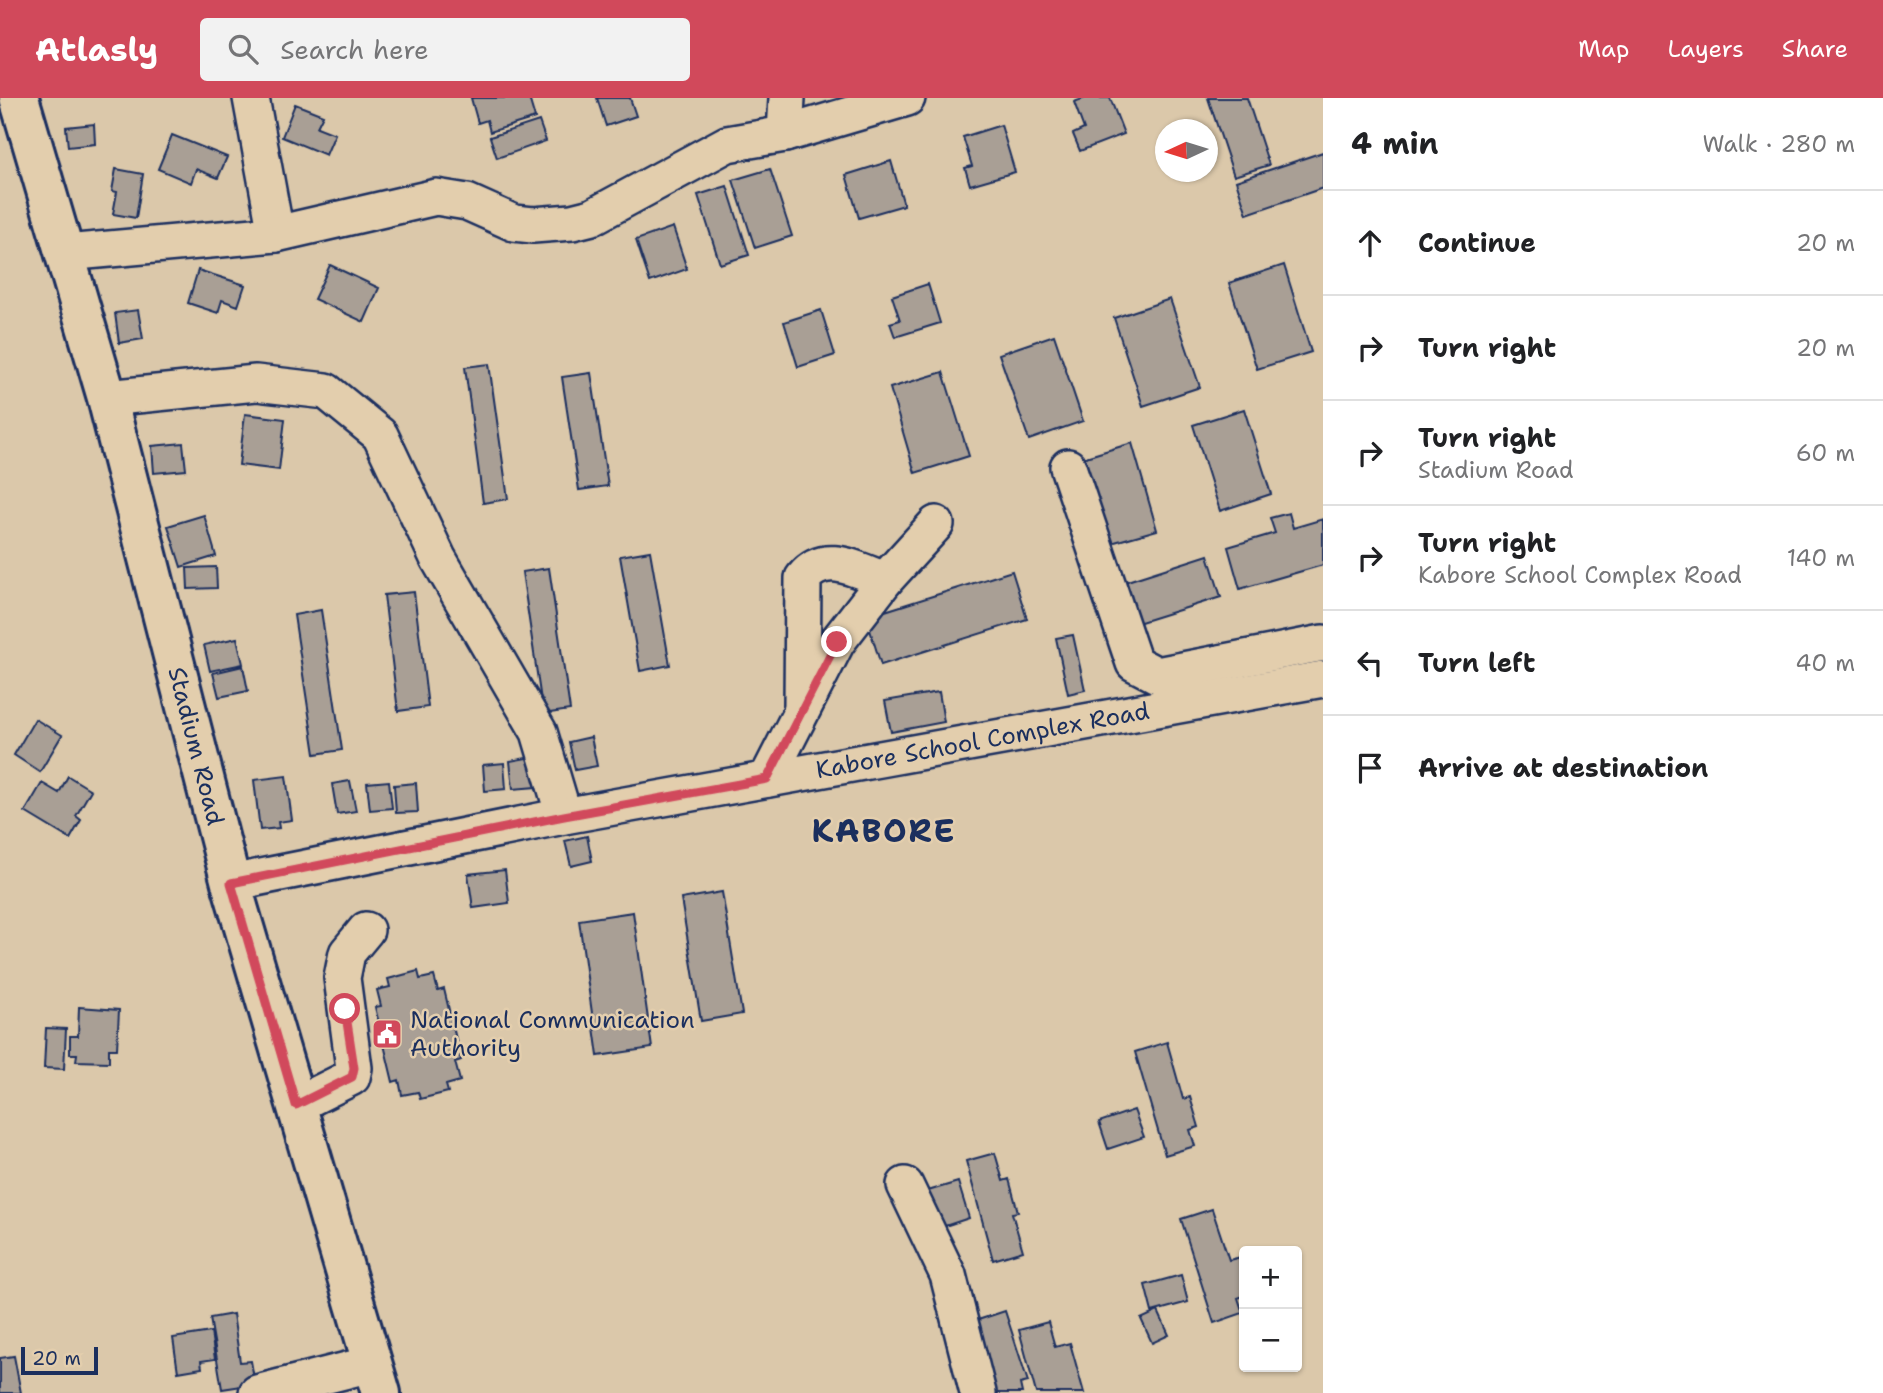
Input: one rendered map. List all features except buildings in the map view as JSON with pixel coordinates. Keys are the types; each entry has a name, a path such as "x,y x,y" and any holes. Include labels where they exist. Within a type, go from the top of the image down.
{"main road":[{"name":"Stadium Road","path":"19,98 107,398 231,883 376,1379"}],"street":[{"path":"251,98 276,234"},
{"path":"785,134 787,98"},
{"path":"65,253 276,234 436,197 467,202 514,223 533,225 572,222 592,217 727,144 785,134 907,98"},
{"path":"107,398 256,383 326,391 380,435 439,558 538,732 564,816"},
{"path":"1069,467 1134,663 1157,675 1323,643"},
{"path":"767,779 837,642 885,580 936,524"},
{"path":"802,714 803,579 812,566 830,562 885,580"},
{"name":"Kabore School Complex Road","path":"231,883 564,816 1323,679"},
{"path":"296,1105 352,1077 354,1068 341,978 347,953 366,930"},
{"path":"905,1185 948,1275 978,1393"},
{"path":"257,1393 376,1379"}],"place":[{"name":"National Communication Authority","path":"387,1034"}],"district":[{"name":"KABORE","path":"884,831"}],"route":[{"path":"345,1009 354,1068 352,1077 296,1105 231,883 564,816 767,779 837,642"}]}
